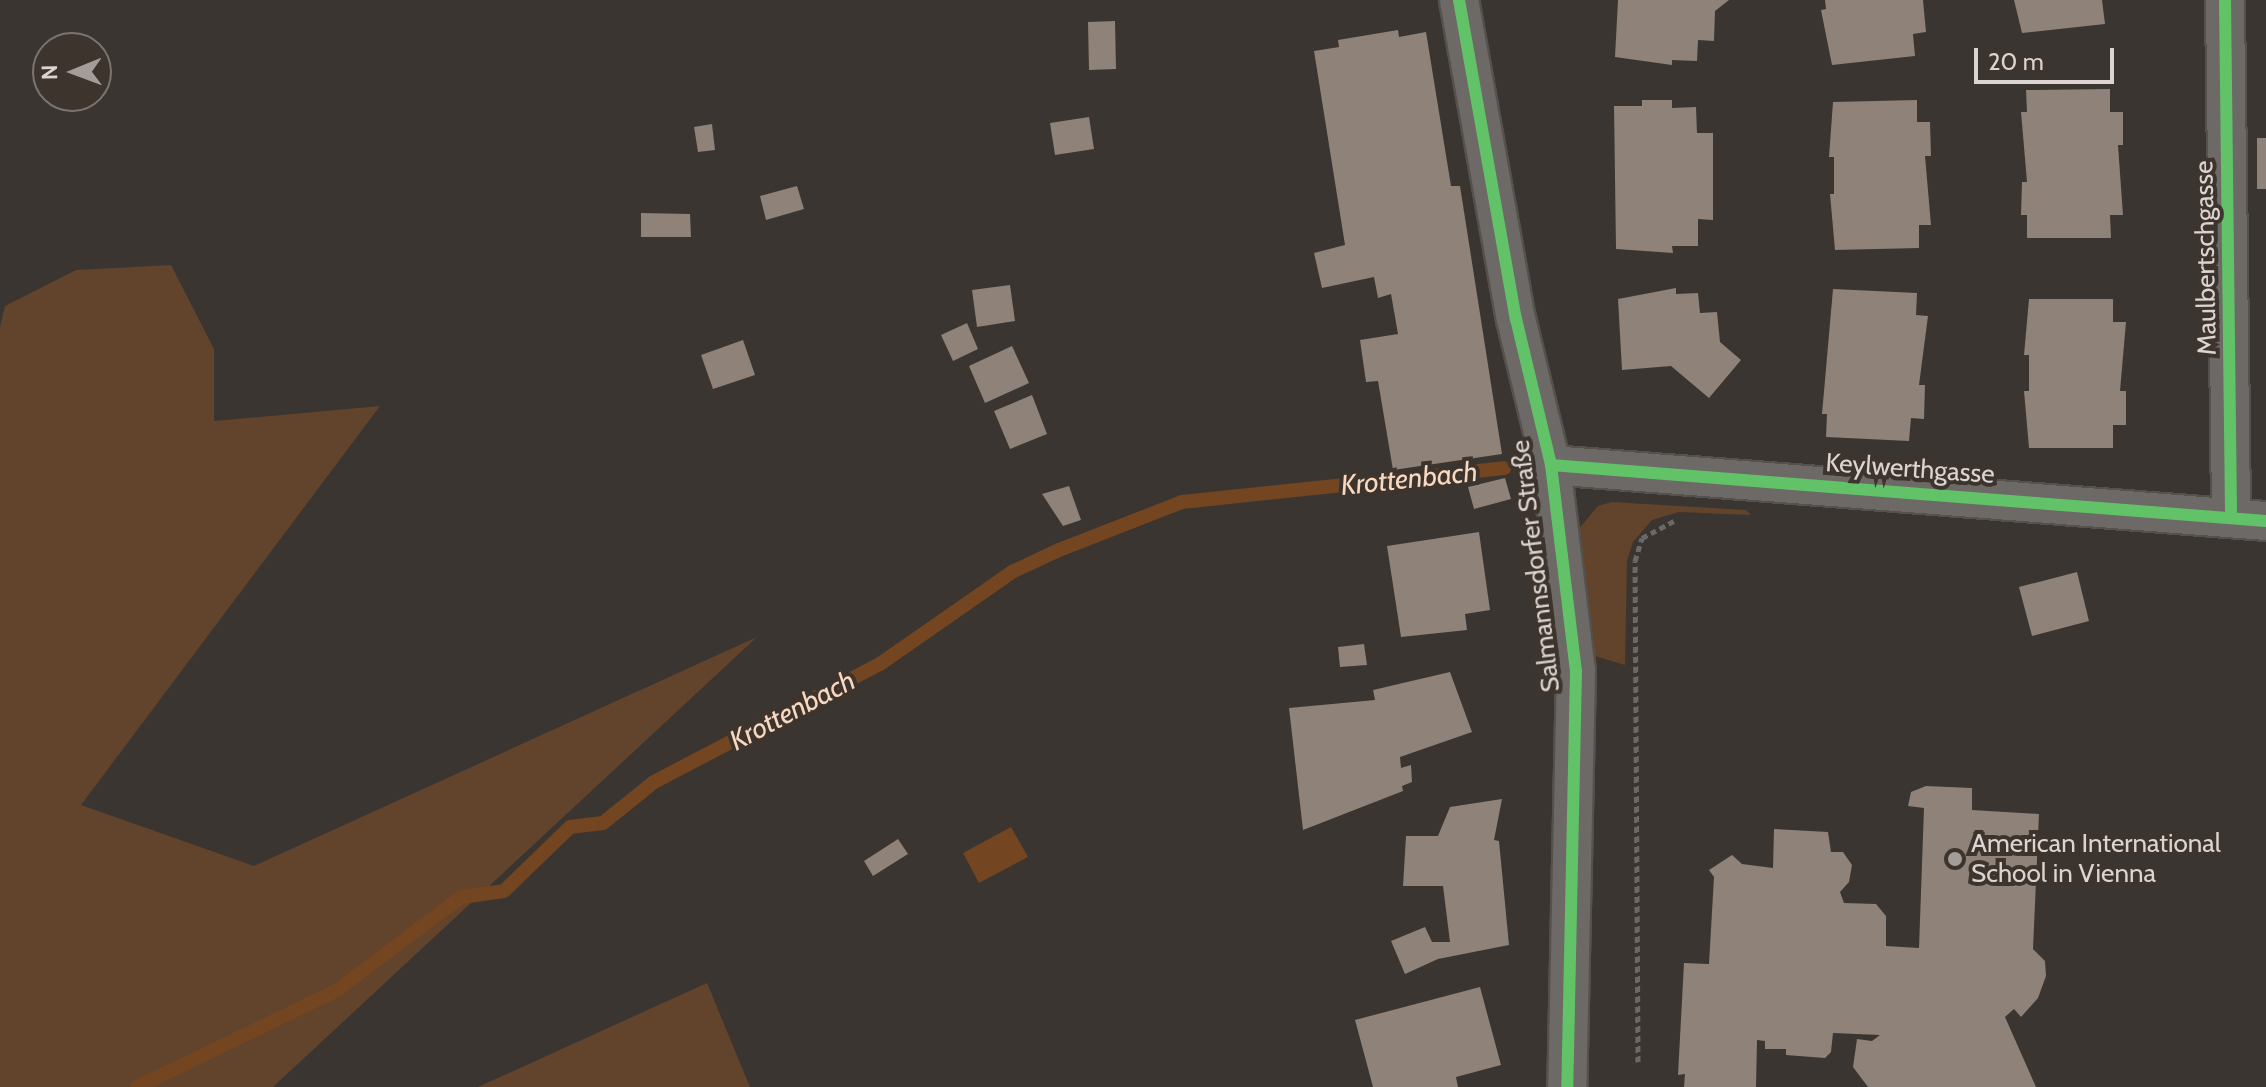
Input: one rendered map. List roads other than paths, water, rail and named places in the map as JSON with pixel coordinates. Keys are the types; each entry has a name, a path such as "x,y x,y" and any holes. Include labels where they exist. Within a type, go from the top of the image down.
{"street":[{"name":"Salmannsdorfer Straße","path":"1459,0 1516,319 1551,465 1576,671 1567,1087"},
{"name":"Maulbertschgasse","path":"2225,0 2248,518"},
{"name":"Keylwerthgasse","path":"1551,465 2248,518"}],"waterway":[{"name":"Krottenbach","path":"137,1087 336,991 461,897 504,891 570,827 603,823 654,782 880,664 1012,572 1059,550 1182,502 1504,468"}],"place":[{"name":"American International School in Vienna","path":"1955,859"}]}
